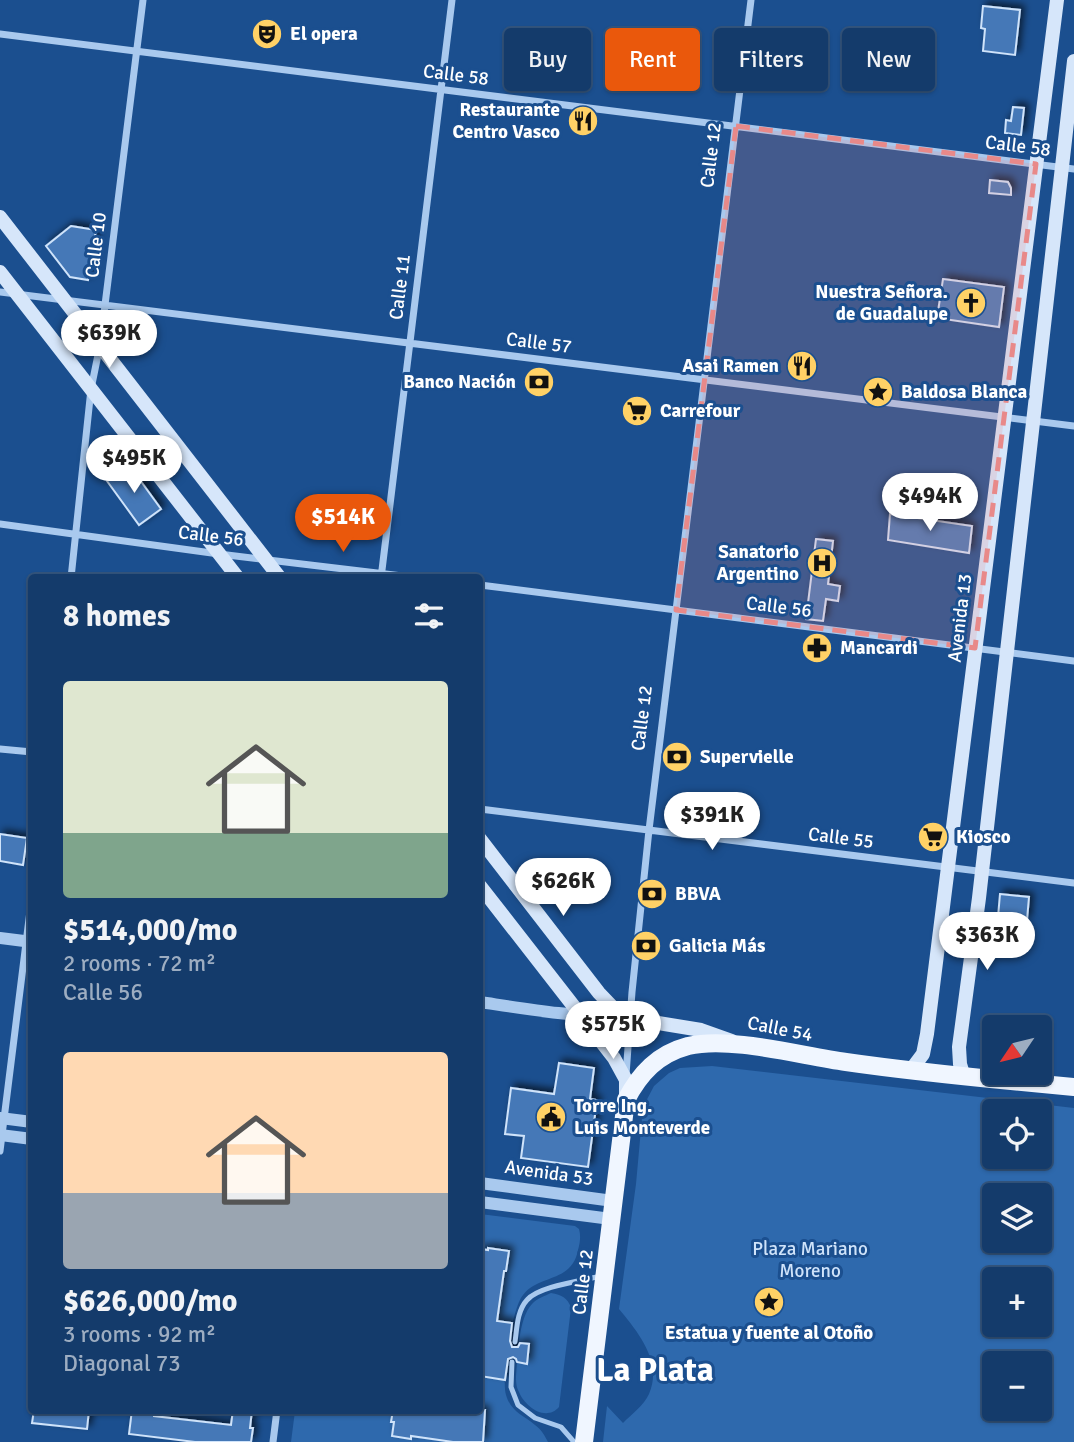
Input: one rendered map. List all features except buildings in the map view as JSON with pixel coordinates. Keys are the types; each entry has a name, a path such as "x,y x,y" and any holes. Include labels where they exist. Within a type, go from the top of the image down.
{"main road":[{"name":"Avenida 13","path":"911,1070 922,1054 927,1034 1057,0"},
{"path":"964,1077 959,1047 982,872 1033,421 1068,168 1074,61"},
{"path":"0,217 277,574"},
{"path":"0,272 235,574"},
{"path":"483,843 599,993 626,1018"},
{"path":"483,890 582,1015 614,1058 625,1080"},
{"name":"Calle 54","path":"626,1018 701,1030 742,1045 845,1062 1074,1087"},
{"path":"626,1100 644,1071 669,1053 691,1045 742,1045"},
{"name":"Calle 12","path":"584,1442 626,1100 625,1080"}],"street":[{"name":"Calle 10","path":"71,574 91,389 100,345 142,0"},
{"name":"Calle 11","path":"381,574 452,0"},
{"name":"Calle 12","path":"625,1080 626,1018 751,0"},
{"name":"Calle 58","path":"0,34 1068,168"},
{"name":"Calle 57","path":"0,292 1074,426"},
{"name":"Calle 56","path":"0,524 374,574"},
{"name":"Calle 56","path":"483,585 1074,660"},
{"path":"0,748 28,752"},
{"name":"Calle 55","path":"483,809 1074,883"},
{"path":"0,938 28,942"},
{"path":"0,1151 2,1118 28,949"},
{"name":"Calle 54","path":"483,1002 626,1018"},
{"path":"2,1118 28,1121"},
{"path":"1,1135 28,1138"},
{"name":"Avenida 53","path":"483,1183 613,1201"},
{"name":"Avenida 53","path":"483,1202 611,1219"},
{"path":"273,1442 276,1414"}],"lane":[{"path":"515,1342 517,1322 527,1299 549,1287 604,1275"},
{"path":"512,1362 510,1387 518,1405 535,1418 561,1427 574,1442"}],"highlighted area":[{"path":"736,126 1036,164 975,648 676,610"}],"green space":[{"name":"Plaza Mariano Moreno","path":"712,1066 996,1099 982,1099 982,1169 1052,1169 1052,1105 1074,1108 1074,1442 603,1442 607,1406 623,1423 644,1402 653,1382 651,1359 646,1348 619,1309 636,1184 643,1107 654,1086 669,1073 680,1068"},
{"path":"483,1214 575,1226 579,1229 579,1247 575,1261 562,1273 530,1288 523,1295 508,1344 505,1387 508,1401 518,1413 539,1428 548,1442 291,1442 295,1414 483,1414"},
{"path":"551,1293 564,1298 571,1308 559,1407 554,1411 542,1413 522,1398 517,1388 516,1376 520,1338 527,1311 534,1302"}],"place":[{"name":"El opera","path":"267,34"},
{"name":"Restaurante Centro Vasco","path":"583,121"},
{"name":"Nuestra Señora. de Guadalupe","path":"971,303"},
{"name":"Asai Ramen","path":"802,366"},
{"name":"Banco Nación","path":"539,382"},
{"name":"Baldosa Blanca","path":"878,392"},
{"name":"Carrefour","path":"637,411"},
{"name":"Sanatorio Argentino","path":"822,563"},
{"name":"Mancardi","path":"817,648"},
{"name":"Supervielle","path":"677,757"},
{"name":"Kiosco","path":"933,837"},
{"name":"BBVA","path":"652,894"},
{"name":"Galicia Más","path":"646,946"},
{"name":"Torre Ing. Luis Monteverde","path":"551,1117"},
{"name":"Estatua y fuente al Otoño","path":"769,1302"}],"district":[{"name":"La Plata","path":"655,1370"}]}
